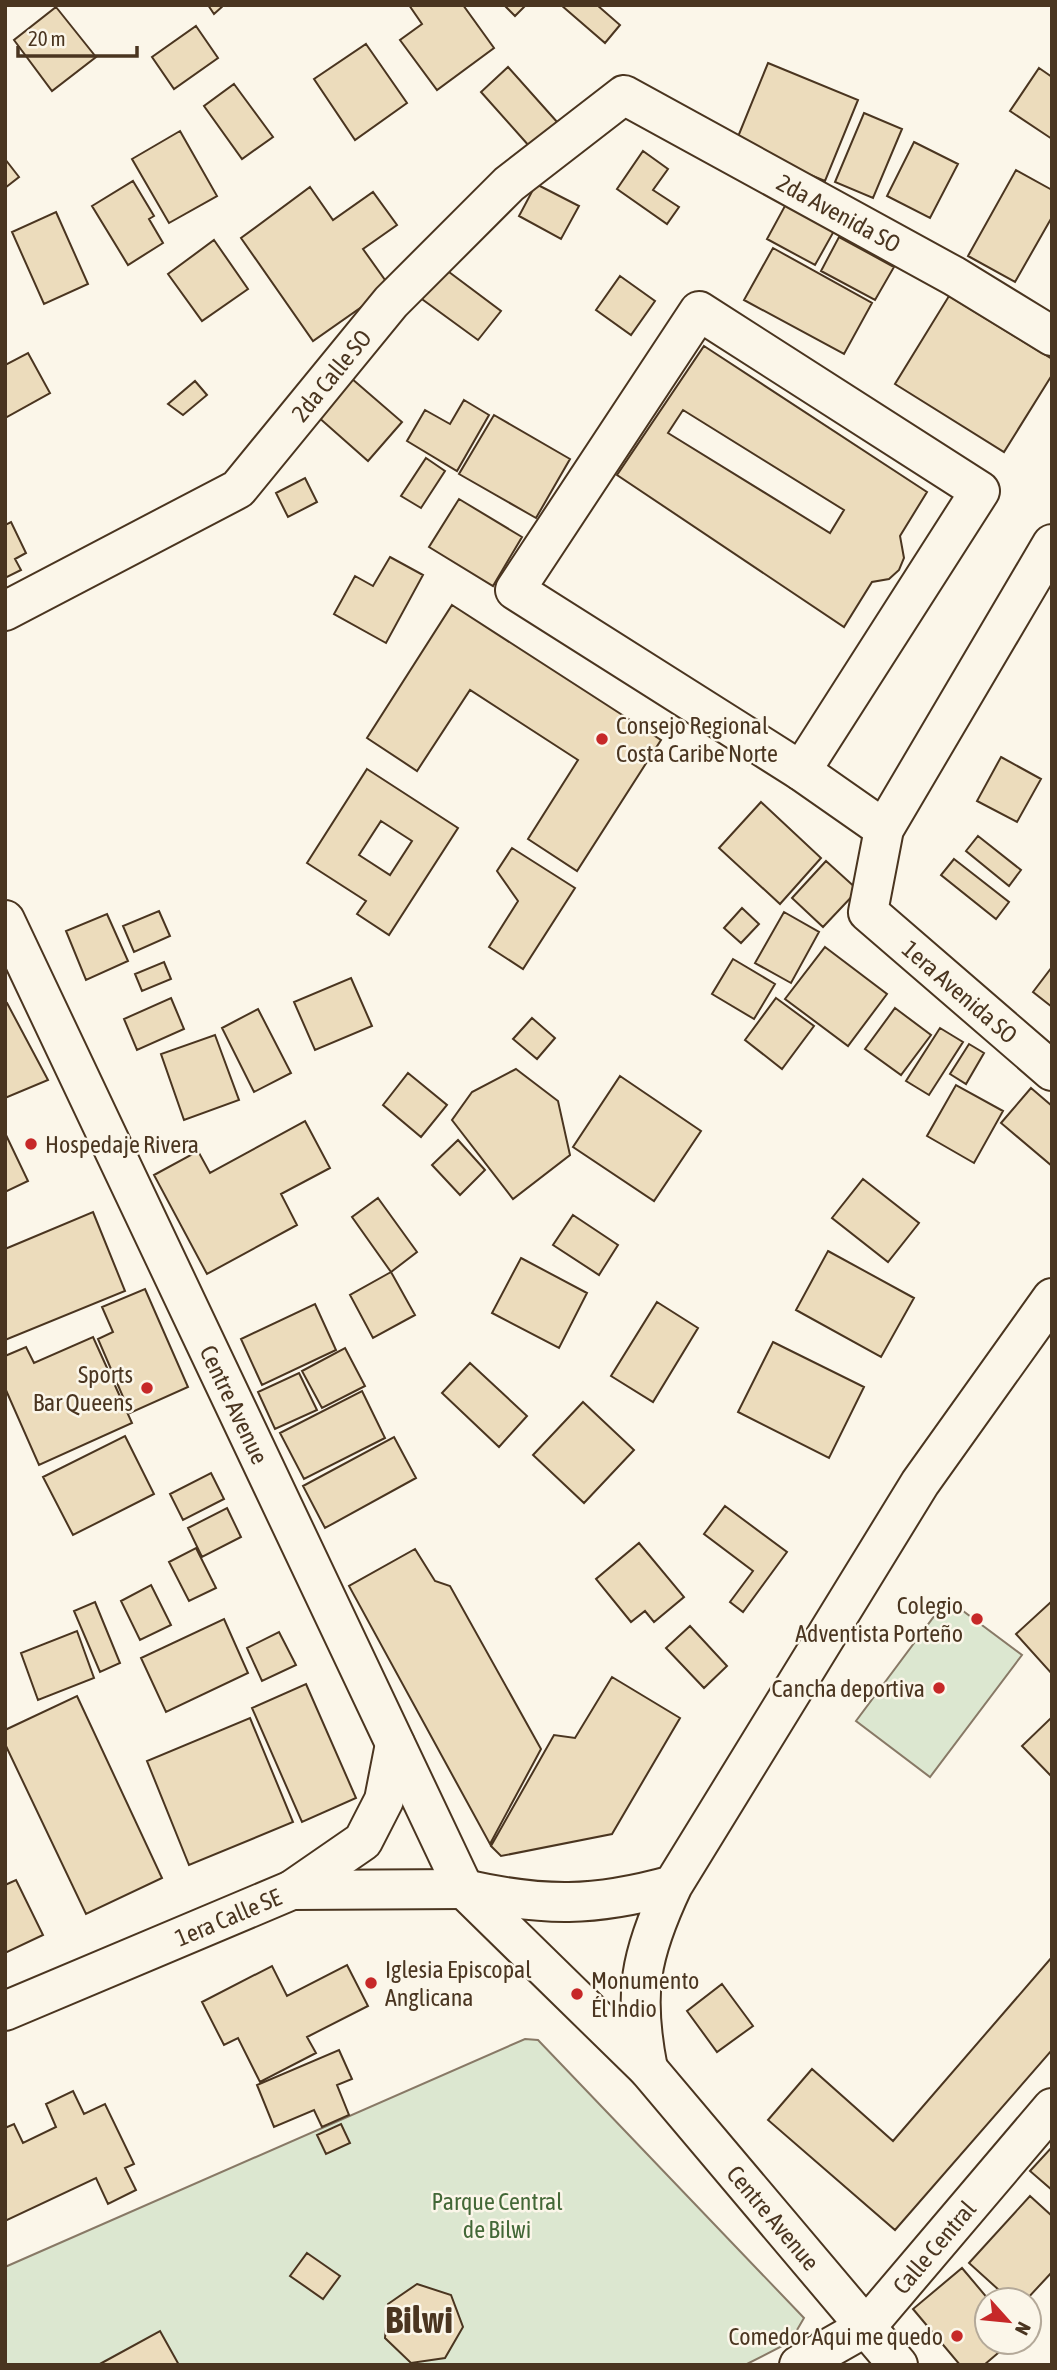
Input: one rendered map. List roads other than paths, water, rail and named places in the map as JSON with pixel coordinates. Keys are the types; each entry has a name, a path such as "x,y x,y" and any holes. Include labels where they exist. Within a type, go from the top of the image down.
{"street":[{"name":"2da Avenida SO","path":"624,95 954,276 1052,336"},
{"name":"2da Calle SO","path":"5,611 238,489 391,302 509,184 624,95"},
{"path":"801,771 980,491 699,311 515,590 801,771 884,829 1052,544"},
{"name":"1era Avenida SO","path":"884,829 868,912 1052,1071"},
{"name":"Centre Avenue","path":"5,920 464,1889 648,2069 898,2365"},
{"path":"648,2069 639,2022 640,1975 652,1929 673,1885 920,1483 1052,1298"},
{"path":"292,1890 363,1840 384,1800 395,1744"},
{"name":"1era Calle SE","path":"5,2011 292,1890 464,1889 516,1901 569,1904 622,1899 673,1885"},
{"name":"Calle Central","path":"799,2365 866,2327 1052,2108"}],"place":[{"name":"Consejo Regional Costa Caribe Norte","path":"602,739"},
{"name":"Hospedaje Rivera","path":"31,1144"},
{"name":"Sports Bar Queens","path":"147,1388"},
{"name":"Colegio Adventista Porteño","path":"977,1619"},
{"name":"Cancha deportiva","path":"939,1688"},
{"name":"Iglesia Episcopal Anglicana","path":"371,1983"},
{"name":"Monumento Él Indio","path":"577,1994"},
{"name":"Comedor Aqui me quedo","path":"957,2336"}],"district":[{"name":"Bilwi","path":"419,2319"}],"park label":[{"name":"Parque Central de Bilwi","path":"497,2215"}]}
